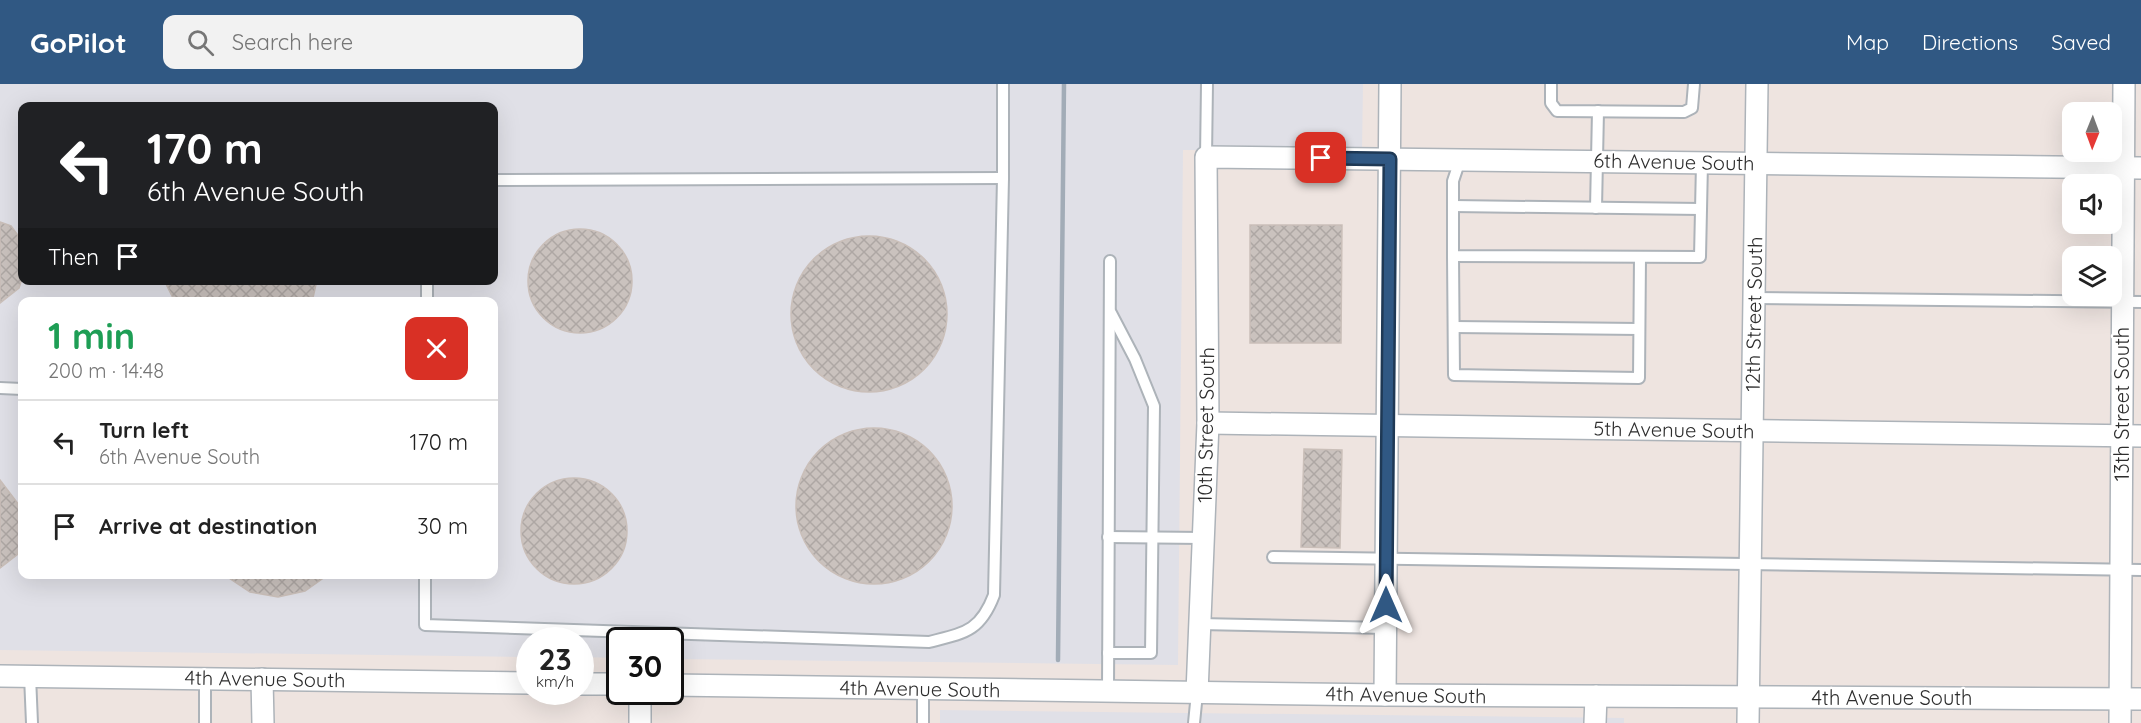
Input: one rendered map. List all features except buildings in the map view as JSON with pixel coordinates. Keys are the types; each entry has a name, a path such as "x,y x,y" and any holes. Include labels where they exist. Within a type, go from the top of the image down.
{"street":[{"path":"1385,695 1390,84"},
{"name":"12th Street South","path":"1748,723 1757,84"},
{"name":"13th Street South","path":"2120,723 2131,570 2132,168 2124,84"},
{"name":"6th Avenue South","path":"1206,157 2132,168"},
{"name":"10th Street South","path":"1197,693 1208,423 1206,157"},
{"name":"5th Avenue South","path":"1208,423 2131,436"},
{"name":"4th Avenue South","path":"0,676 516,683"},
{"path":"262,679 263,723"},
{"name":"4th Avenue South","path":"684,685 1385,695 2141,699"},
{"path":"1595,723 1596,696"},
{"path":"640,705 640,723"}],"lane":[{"path":"424,579 425,625 929,642 969,632 989,608 994,595 1003,84"},
{"path":"1206,157 1207,84"},
{"path":"1551,84 1551,103 1554,110 1684,112 1692,108 1694,84"},
{"path":"1596,208 1598,111"},
{"path":"1460,160 1453,181 1454,375 1639,378 1640,256"},
{"path":"1453,256 1700,257 1702,163"},
{"path":"498,180 1003,177"},
{"path":"1453,206 1701,209"},
{"path":"1108,691 1110,261"},
{"path":"1754,298 2132,302"},
{"path":"1108,652 1151,653 1154,406 1135,359 1110,310"},
{"path":"1454,327 1639,329"},
{"path":"0,388 18,388"},
{"path":"1108,537 1203,538"},
{"path":"1273,557 2131,570"},
{"path":"1200,624 1386,628"},
{"path":"30,676 32,723"},
{"path":"205,678 205,723"},
{"path":"923,689 923,723"},
{"path":"1194,723 1197,693"}],"shaded area":[{"path":"0,84 1363,84 1362,151 1183,150 1178,665 684,659 684,627 606,627 606,658 594,657 594,627 516,627 516,657 0,650"},
{"path":"940,710 1624,718 1624,723 940,723"}],"railway":[{"path":"1058,660 1064,84"}],"route":[{"path":"1321,158 1390,159 1386,605"}]}
